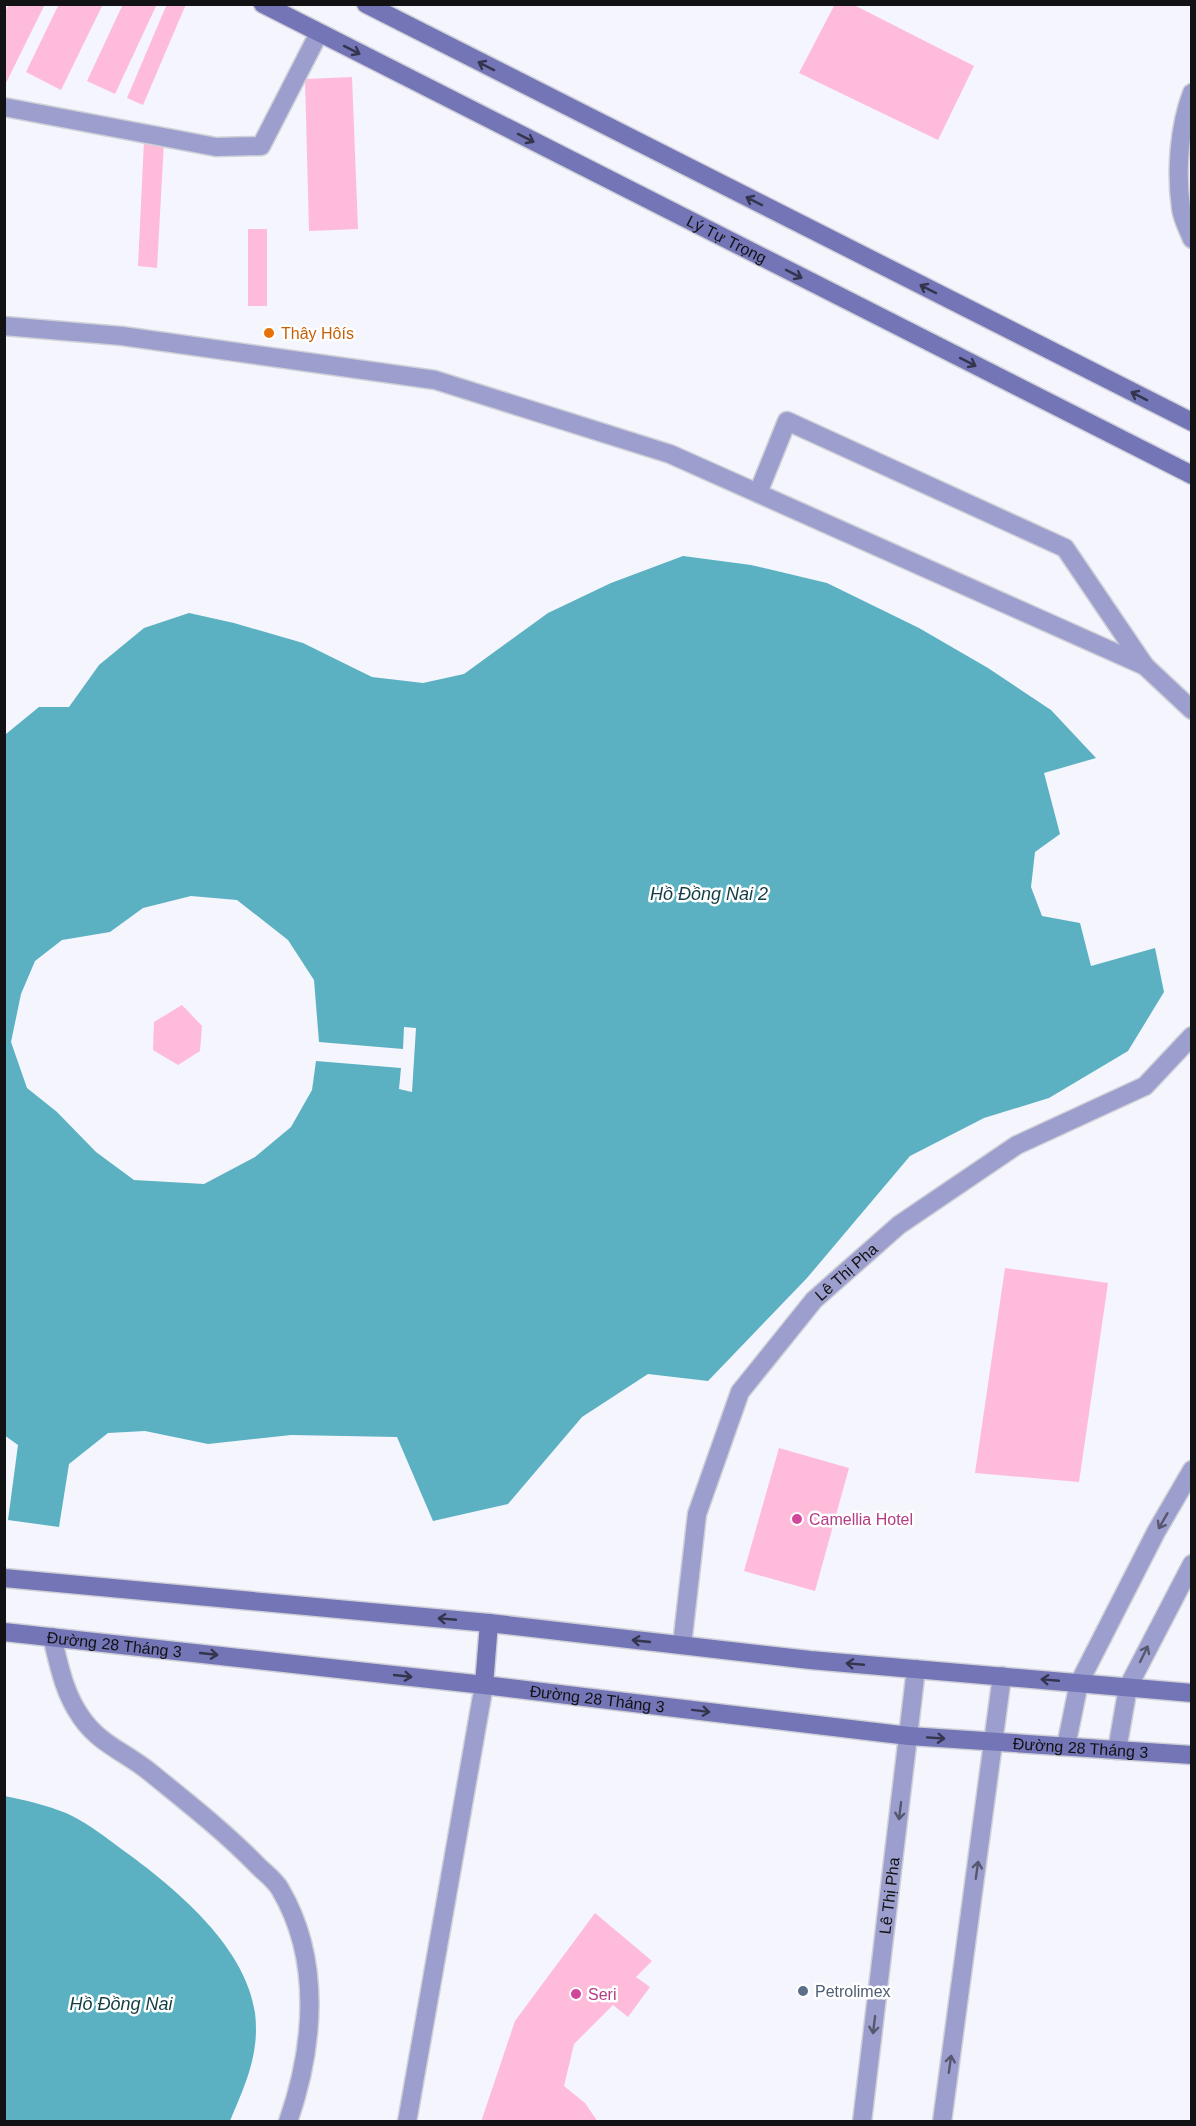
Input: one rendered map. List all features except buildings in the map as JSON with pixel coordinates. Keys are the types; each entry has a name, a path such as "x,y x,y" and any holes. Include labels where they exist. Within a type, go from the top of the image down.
{"street":[{"name":"Lý Tự Trọng","path":"263,4 1191,475"},
{"path":"366,4 1191,423"},
{"path":"4,106 216,147 261,146 319,33"},
{"path":"1191,93 1187,106 1179,165 1181,210 1191,239"},
{"path":"4,326 122,336 435,380 670,454 1145,666"},
{"path":"758,494 787,421 1065,548 1145,666 1191,710"},
{"name":"Lê Thị Pha","path":"682,1645 697,1514 740,1392 814,1300 899,1225 1017,1145 1145,1086 1191,1036"},
{"path":"1066,1746 1079,1683 1191,1470"},
{"path":"1117,1750 1128,1688 1191,1564"},
{"path":"4,1578 489,1623 916,1669 1191,1693"},
{"path":"407,2121 484,1685 489,1623"},
{"name":"Đường 28 Tháng 3","path":"4,1632 484,1685 909,1736 1191,1755"},
{"path":"52,1637 64,1687 80,1716 96,1737 147,1770 236,1843 279,1888 305,1948 311,2023 300,2086 288,2121"},
{"name":"Lê Thị Pha","path":"862,2121 916,1669"},
{"path":"942,2121 1002,1676"}],"water":[{"name":"Hồ Đồng Nai 2","path":"683,556 751,565 827,583 919,628 988,668 1051,710 1096,758 1044,773 1060,834 1035,852 1031,887 1042,916 1080,923 1091,966 1155,948 1164,992 1128,1051 1049,1098 984,1118 910,1156 807,1278 708,1381 648,1374 582,1417 508,1504 433,1521 397,1437 291,1435 208,1444 145,1431 108,1433 69,1464 59,1527 8,1520 18,1445 4,1435 6,734 39,707 69,707 99,665 144,628 189,613 303,643 372,677 423,683 464,674 548,613 611,583","holes":["191,896 237,900 288,940 314,980 319,1042 403,1049 404,1027 416,1028 412,1092 399,1089 401,1068 316,1061 312,1090 291,1127 255,1157 204,1184 134,1180 96,1152 57,1112 27,1088 11,1042 21,994 35,961 62,940 110,932 143,908"]},
{"name":"Hồ Đồng Nai","path":"4,1796 58,1810 92,1828 159,1877 202,1917 221,1939 237,1963 248,1987 255,2013 256,2028 250,2069 230,2121 5,2121"}],"place":[{"name":"Thây Hôís","path":"269,333"},
{"name":"Camellia Hotel","path":"797,1519"},
{"name":"Petrolimex","path":"803,1991"},
{"name":"Seri","path":"576,1994"}]}
